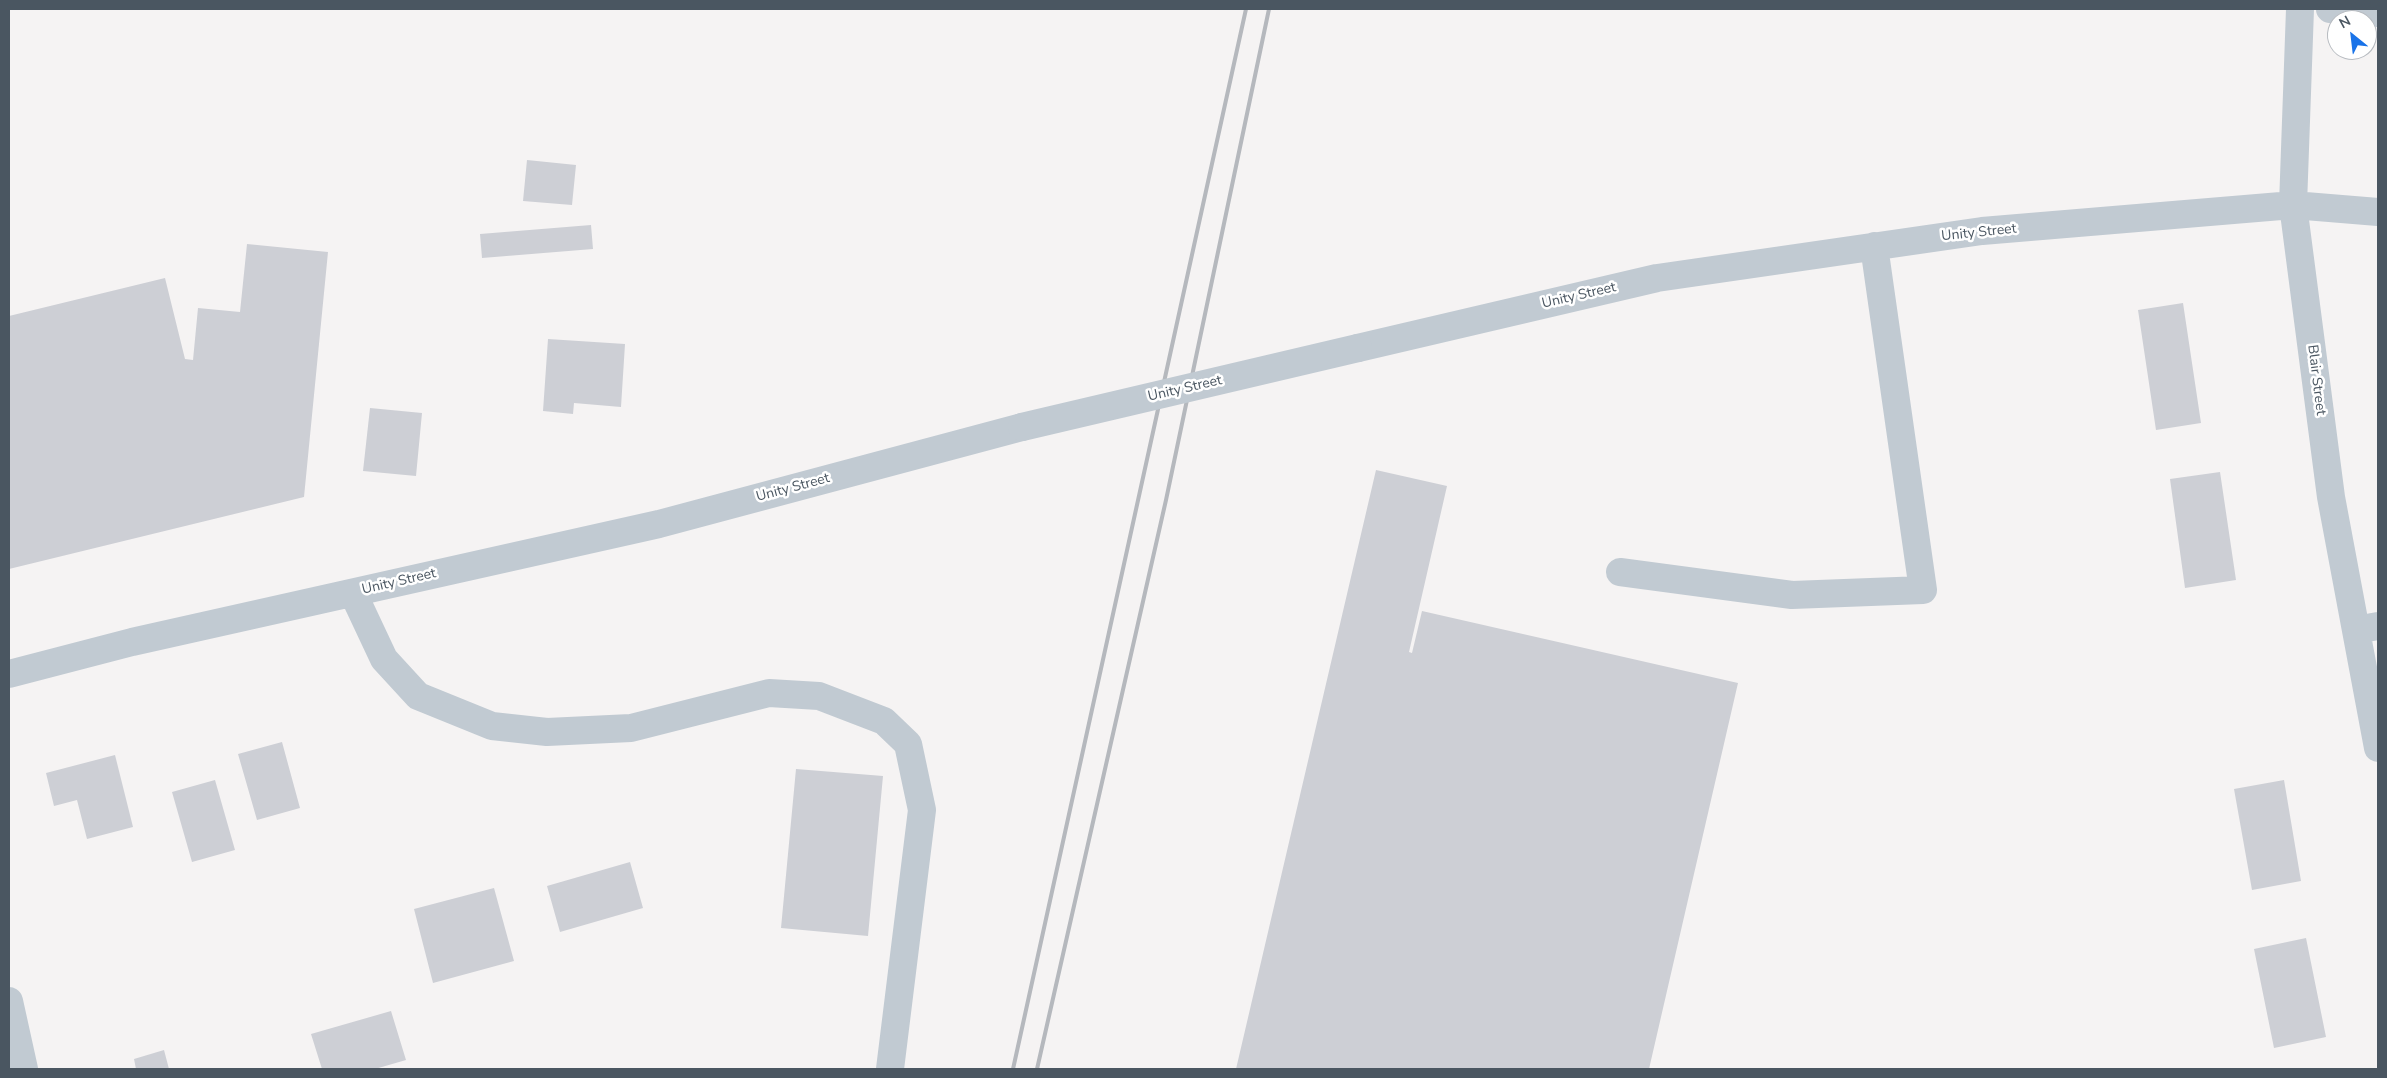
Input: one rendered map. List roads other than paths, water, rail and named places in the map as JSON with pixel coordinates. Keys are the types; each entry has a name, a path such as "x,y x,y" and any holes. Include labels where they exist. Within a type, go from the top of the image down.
{"street":[{"name":"Blair Street","path":"2300,9 2293,205 2331,497 2367,628 2378,748"},
{"path":"2330,9 2378,13"},
{"name":"Unity Street","path":"9,674 132,642 659,524 1022,427 1657,278 1982,232 2293,205 2378,212"},
{"path":"1620,572 1792,595 1923,590 1874,246"},
{"path":"353,593 384,659 418,696 492,726 547,732 631,728 769,693 819,696 884,721 908,744 922,810 890,1069"},
{"path":"9,1001 24,1069"}],"railway":[{"path":"1013,1069 1246,9"},
{"path":"1037,1069 1166,500 1269,9"}]}
